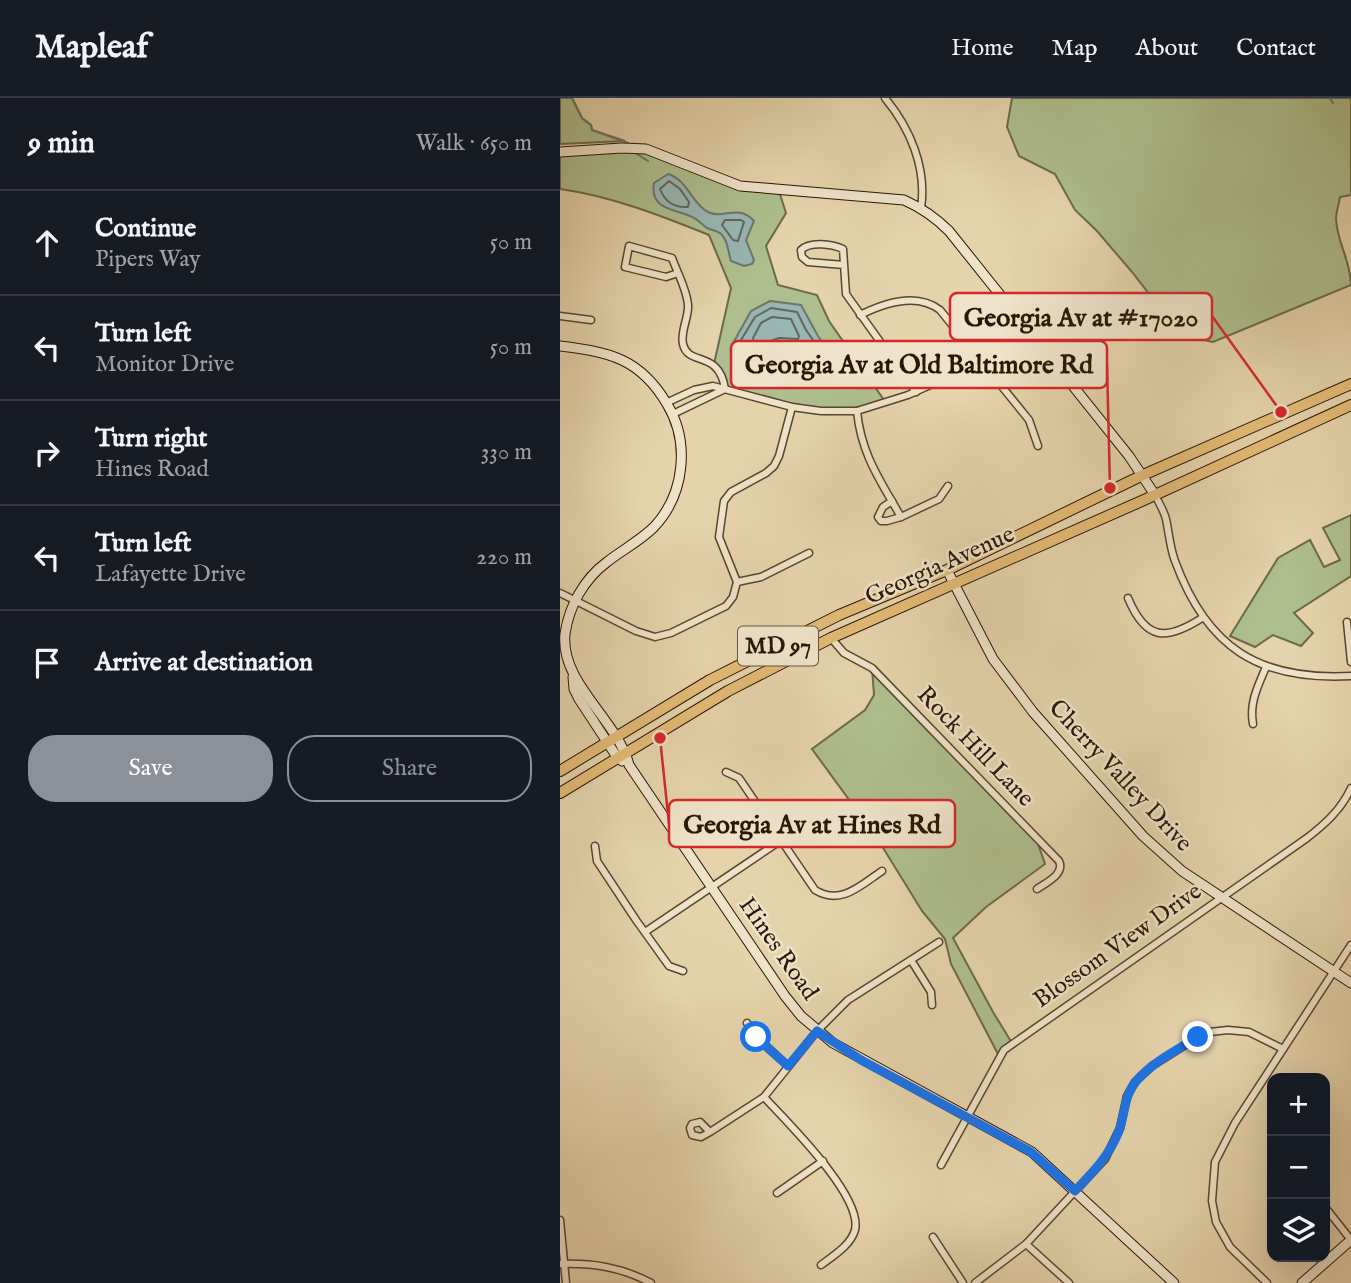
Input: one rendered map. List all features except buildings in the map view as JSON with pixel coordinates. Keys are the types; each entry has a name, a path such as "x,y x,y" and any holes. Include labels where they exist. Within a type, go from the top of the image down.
{"main road":[{"name":"Georgia Avenue","path":"560,771 710,680 839,615 947,570 1143,475 1351,384"},
{"name":"Georgia Avenue","path":"560,793 728,691 831,638 1351,405"}],"street":[{"path":"886,98 909,135 924,187 921,208"},
{"path":"560,152 646,149 740,186 904,200 933,215 950,231 1143,475 1165,516 1174,559 1202,618 1226,643 1266,667 1294,675 1351,676"},
{"path":"844,265 808,261 802,257 801,250 810,245 840,247 845,251 846,294 916,392"},
{"path":"678,273 666,277 625,267 629,246 672,258 678,273 688,305 682,343 687,352 714,364 720,370 725,389"},
{"path":"860,316 888,303 927,302 940,310 1029,420 1038,446"},
{"path":"927,386 1015,314"},
{"path":"560,316 591,320"},
{"path":"666,403 704,387 713,386 792,407 821,411 857,411 916,392 980,360 1024,325"},
{"path":"560,346 609,353 630,363 648,379 673,415 681,451 680,474 672,502 653,528 593,574 575,601 564,637 566,656 573,677 616,736 621,754"},
{"path":"673,415 725,389"},
{"path":"560,593 644,634 660,636 726,606 733,597 737,582 719,537 724,501 731,492 774,466 792,407"},
{"path":"857,411 864,452 901,517"},
{"path":"892,501 883,507 878,517 881,521 887,522 901,517 939,499 948,486"},
{"path":"737,582 761,577 809,553"},
{"name":"Cherry Valley Drive","path":"947,570 993,659 1033,712 1143,836 1182,871 1351,982"},
{"path":"1128,598 1141,623 1161,634 1180,632 1202,618"},
{"path":"1347,622 1351,662"},
{"name":"Rock Hill Lane","path":"831,638 844,653 872,668 1059,861 1060,871 1037,889"},
{"path":"1253,724 1253,699 1266,667"},
{"path":"573,677 573,689 606,741 621,754"},
{"name":"Hines Road","path":"621,754 785,996 817,1031 861,1060 1031,1152 1174,1283"},
{"path":"726,772 739,778 815,890 824,895 845,895 882,871"},
{"name":"Blossom View Drive","path":"941,1165 999,1056 1012,1043 1328,821 1344,803 1351,788"},
{"path":"645,932 780,841"},
{"path":"595,846 597,861 645,932 669,966 683,971"},
{"path":"709,1132 764,1097 817,1031 848,1000 939,942"},
{"path":"1267,1283 1230,1247 1216,1222 1212,1201 1213,1172 1220,1147 1351,945"},
{"path":"911,960 932,992 932,1005"},
{"path":"747,1023 756,1037 788,1066"},
{"path":"975,1283 1026,1244 1105,1158 1120,1128 1127,1096 1135,1082 1152,1066 1198,1037 1219,1031 1249,1032 1283,1049"},
{"path":"764,1097 822,1161 853,1209 855,1230 850,1240 821,1265"},
{"path":"777,1193 822,1161"},
{"path":"1303,1283 1351,1240 1330,1213"},
{"path":"560,1220 562,1264 566,1283"},
{"path":"933,1237 962,1283"},
{"path":"1026,1244 1069,1283"},
{"path":"562,1264 601,1265 628,1272 651,1283"}],"green space":[{"path":"560,98 572,98 582,118 591,125 592,130 625,141 560,144"},
{"path":"1012,98 1351,98 1351,195 1340,197 1336,219 1351,285 1213,342 1181,335 1132,272 1075,210 1055,174 1019,156 1007,127"},
{"path":"646,149 719,179 779,191 786,213 766,246 778,285 817,295 829,321 886,403 857,411 821,411 725,389 714,364 731,288 709,235 617,202 560,189 560,152"},
{"path":"1351,515 1351,576 1294,613 1313,633 1301,646 1273,635 1255,647 1230,636 1278,558 1310,540 1324,567 1340,560 1323,528"},
{"path":"872,668 1035,835 1045,864 986,907 953,938 1012,1043 999,1056 951,964 945,939 922,911 877,838 812,749 865,710 874,695"}],"water":[{"path":"668,174 680,181 697,203 708,212 742,213 754,221 746,240 754,260 752,264 744,266 731,261 726,240 720,233 707,228 694,218 660,204 654,192 654,183"},
{"path":"770,301 801,305 834,359 828,364 816,366 783,354 757,359 732,345 751,311"}],"waterway":[{"path":"572,98 582,118 591,125 592,130 628,143"},
{"path":"1330,98 1333,103"},
{"path":"637,154 648,161"}],"place":[{"name":"Georgia Av at #17020","path":"1281,412"},
{"name":"Georgia Av at Old Baltimore Rd","path":"1110,488"},
{"name":"Georgia Av at Hines Rd","path":"660,738"}],"route":[{"path":"756,1037 788,1066 817,1031 861,1060 1031,1152 1075,1191 1111,1150 1120,1128 1127,1096 1135,1082 1152,1066 1198,1037"}]}
